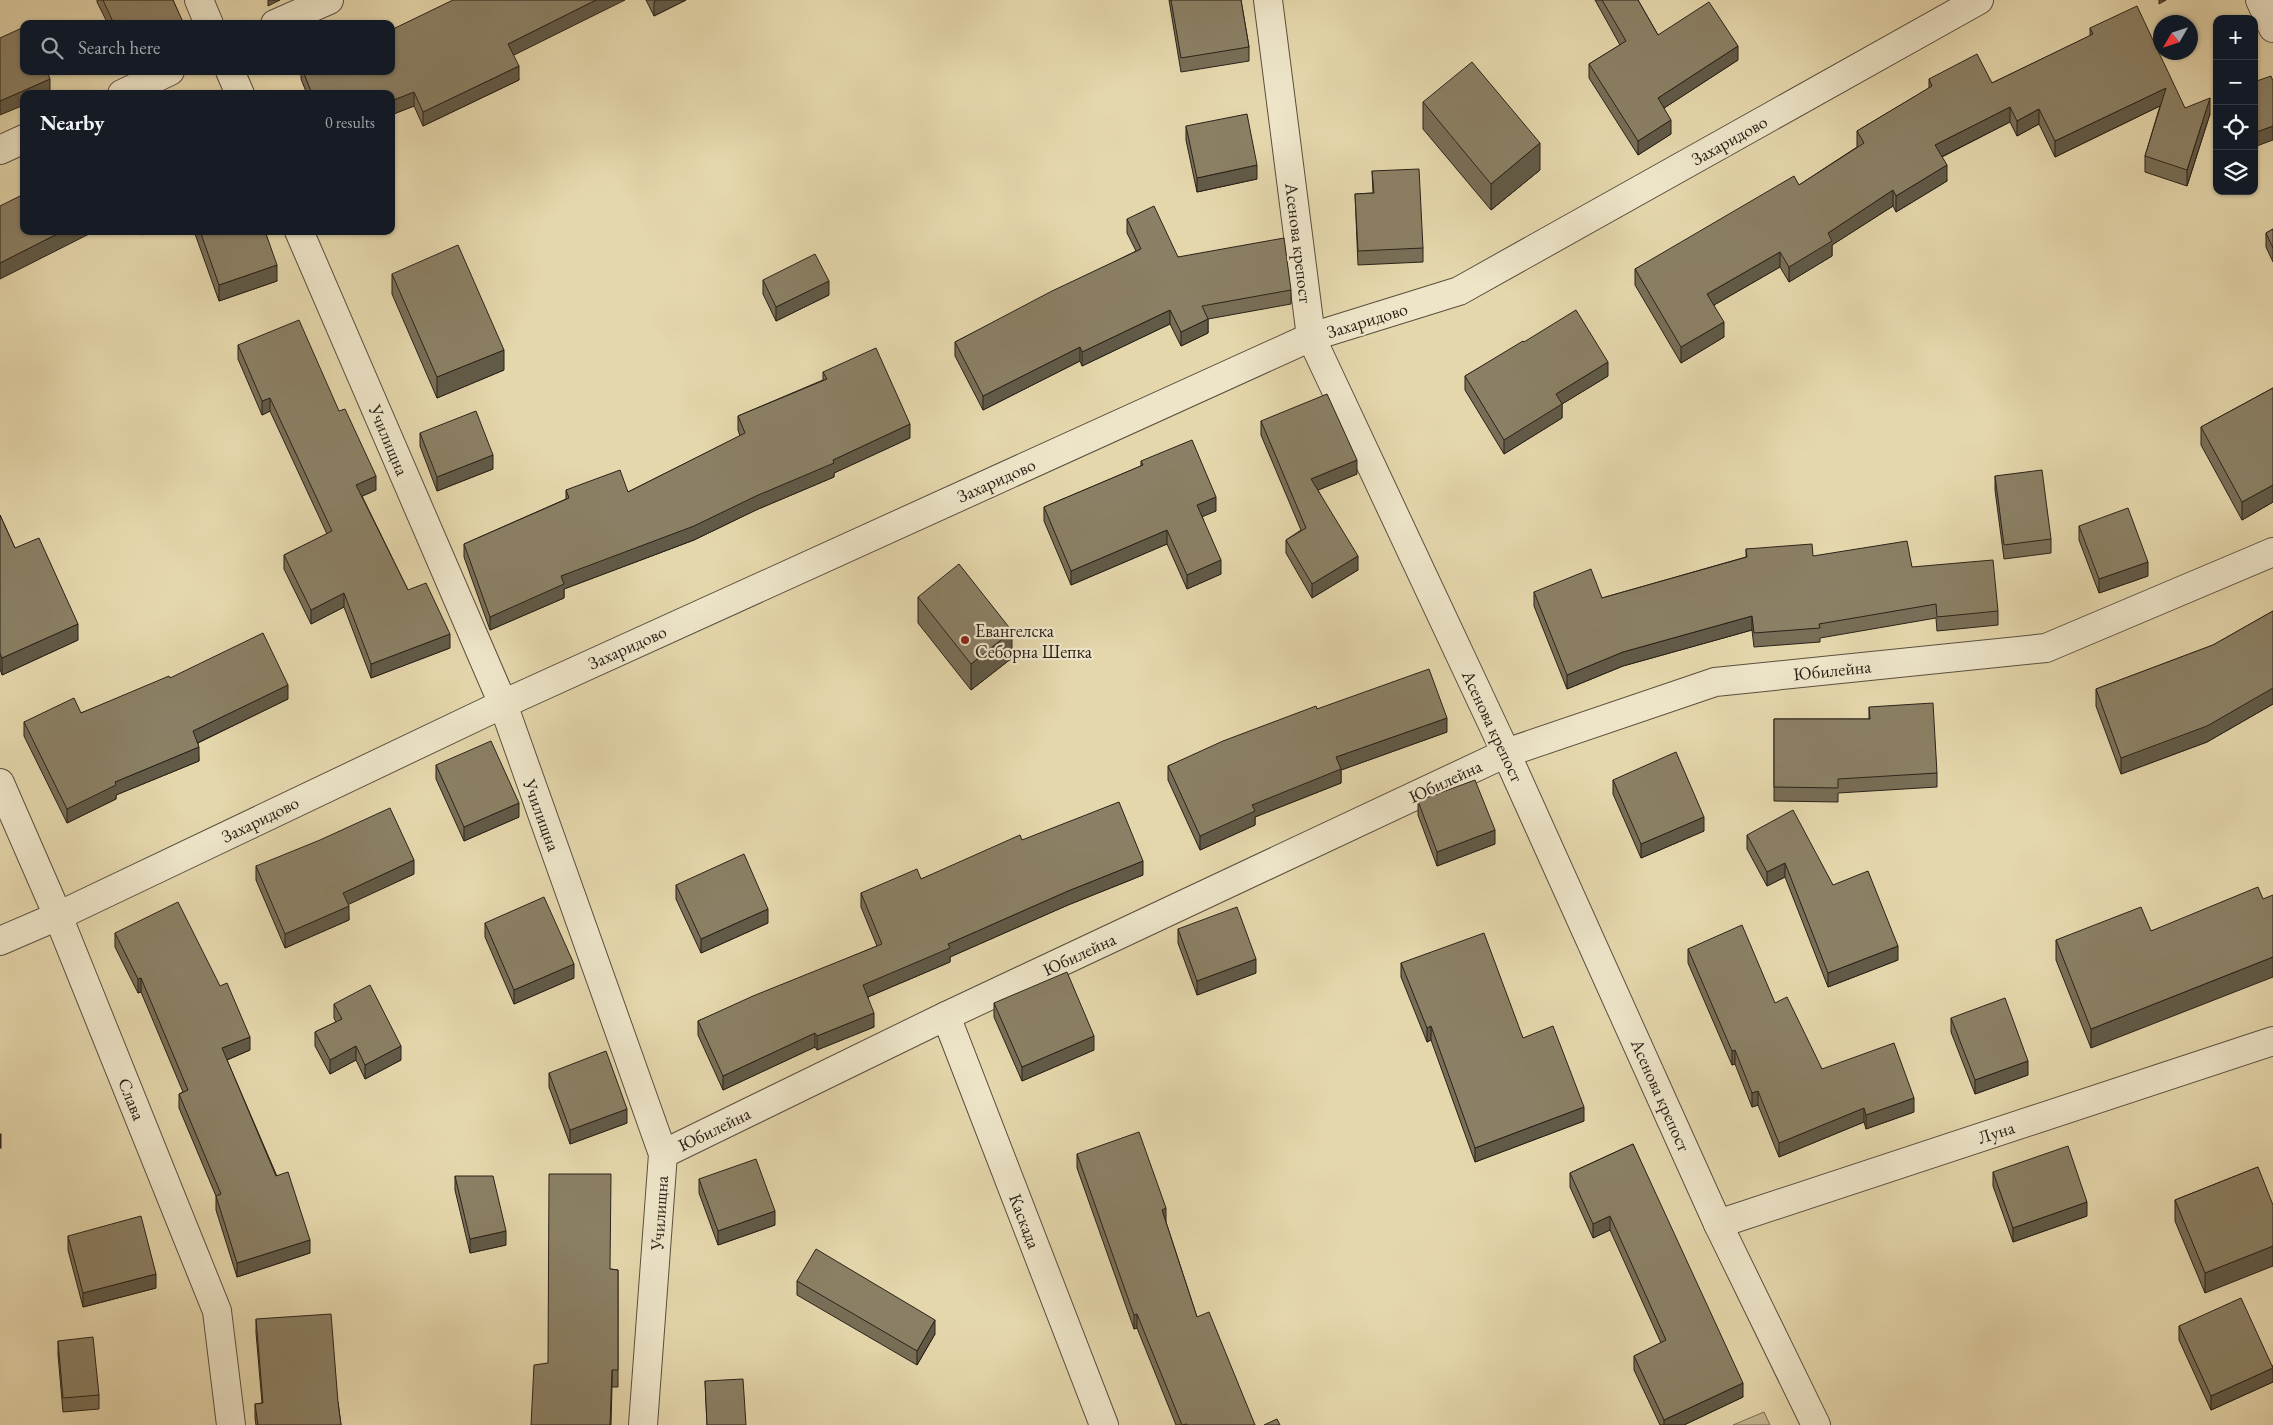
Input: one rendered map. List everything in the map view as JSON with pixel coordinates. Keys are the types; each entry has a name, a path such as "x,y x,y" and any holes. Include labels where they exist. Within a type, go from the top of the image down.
{"street":[{"path":"199,0 208,20"},
{"path":"284,20 329,0"},
{"name":"Асенова крепост","path":"1268,0 1311,337 1506,753 1718,1224 1816,1425"},
{"name":"Захаридово","path":"0,941 58,916 503,704 1311,337 1459,291 1979,0"},
{"path":"2260,0 2273,28"},
{"path":"130,90 162,75"},
{"path":"232,75 238,90"},
{"path":"0,150 20,141"},
{"name":"Училищна","path":"301,235 503,704 663,1154 643,1425"},
{"name":"Юбилейна","path":"663,1154 946,1016 1506,753 1715,682 2046,648 2273,552"},
{"name":"Слава","path":"0,783 58,916 217,1311 231,1425"},
{"name":"Каскада","path":"946,1016 1104,1425"},
{"name":"Луна","path":"1718,1224 2273,1041"}],"shaded area":[{"path":"1764,1412 1770,1425 1733,1425"}],"building":[{"path":"103,0 173,0 182,20 112,20"},
{"path":"453,0 596,0 508,44 519,66 423,112 414,92 395,99 395,90 310,90 305,75 395,75 395,28"},
{"path":"1171,0 1241,0 1249,47 1181,58"},
{"path":"1602,0 1638,0 1658,35 1709,2 1738,46 1658,98 1671,120 1638,141 1589,64 1626,41"},
{"path":"2137,6 2153,40 2153,60 2162,60 2185,108 2210,98 2187,170 2145,156 2166,88 2055,141 2039,109 2017,121 2010,107 1935,145 1947,165 1896,196 1893,190 1828,233 1832,241 1789,267 1780,252 1707,294 1724,322 1681,347 1635,269 1794,176 1799,185 1864,143 1857,131 1932,86 1929,79 1977,54 1992,83 2093,34 2090,28"},
{"path":"20,29 20,75 48,75 50,79 25,90 20,90 20,92 0,101 0,38"},
{"path":"1472,62 1540,143 1491,184 1423,102"},
{"path":"2271,76 2273,81 2273,126 2258,132 2258,105 2258,81"},
{"path":"1247,114 1257,165 1197,178 1186,126"},
{"path":"1419,169 1423,248 1358,251 1355,194 1374,193 1372,171"},
{"path":"20,196 20,235 55,235 0,263 0,206"},
{"path":"1154,206 1178,257 1284,238 1291,290 1202,306 1208,319 1181,332 1170,310 1082,352 1080,347 983,396 955,342 1052,291 1141,249 1127,219"},
{"path":"2273,229 2273,248 2266,233"},
{"path":"201,235 266,235 277,265 219,285"},
{"path":"458,245 504,350 437,377 392,274"},
{"path":"815,254 829,281 776,307 763,280"},
{"path":"1576,310 1608,362 1556,394 1562,404 1504,440 1465,376"},
{"path":"299,320 339,411 345,409 376,476 356,485 408,590 426,583 450,634 371,664 344,593 311,610 284,555 332,531 270,398 262,401 238,345"},
{"path":"876,348 910,424 833,460 834,463 756,496 694,526 561,576 564,584 490,617 464,544 569,498 566,490 620,470 628,492 745,433 738,416 827,379 823,372"},
{"path":"2273,388 2273,485 2242,502 2201,427"},
{"path":"1327,394 1357,460 1311,479 1358,556 1312,584 1286,540 1306,528 1261,421"},
{"path":"476,411 493,455 437,477 420,433"},
{"path":"1192,440 1216,497 1197,505 1221,560 1187,575 1167,530 1071,571 1044,507 1143,465 1141,461"},
{"path":"2042,470 2051,539 2004,545 1995,476"},
{"path":"2128,508 2148,562 2099,579 2079,526"},
{"path":"0,515 15,548 39,538 78,624 2,658 0,653"},
{"path":"1907,541 1912,567 1993,560 1998,611 1937,617 1936,604 1819,624 1820,628 1754,633 1752,616 1623,652 1567,675 1534,592 1591,569 1602,598 1747,557 1746,549 1812,544 1813,556"},
{"path":"959,564 1012,631 971,664 918,597"},
{"path":"2273,611 2273,688 2207,726 2121,758 2096,689 2213,645"},
{"path":"263,633 288,685 193,731 199,747 115,782 116,785 67,809 24,722 74,698 81,713 169,676 170,678"},
{"path":"1429,669 1447,718 1336,757 1341,769 1252,805 1255,811 1200,836 1168,766 1223,741 1316,706 1317,709"},
{"path":"1933,703 1937,773 1838,779 1838,788 1774,787 1774,719 1870,719 1869,707"},
{"path":"491,741 519,803 464,827 436,765"},
{"path":"1676,752 1704,817 1641,844 1613,780"},
{"path":"1475,780 1495,830 1437,852 1418,801"},
{"path":"1119,802 1143,861 1068,891 948,944 950,948 863,985 874,1013 817,1036 815,1033 723,1076 698,1021 753,996 882,944 861,893 917,869 921,879 1020,835 1022,840"},
{"path":"390,808 414,860 343,893 349,906 285,934 256,866 320,840"},
{"path":"1793,810 1833,885 1868,871 1898,946 1828,973 1785,863 1767,872 1747,835"},
{"path":"744,854 768,909 701,939 676,885"},
{"path":"2258,887 2263,899 2273,895 2273,957 2091,1029 2056,940 2141,907 2151,931"},
{"path":"544,897 574,964 514,990 485,923"},
{"path":"178,902 220,986 227,983 250,1037 222,1048 276,1176 288,1172 310,1240 237,1263 216,1196 221,1194 179,1094 188,1090 141,978 138,979 115,933"},
{"path":"1237,907 1256,959 1197,981 1178,929"},
{"path":"1742,925 1775,1003 1787,997 1822,1069 1894,1043 1914,1098 1866,1115 1864,1108 1779,1143 1758,1091 1752,1093 1735,1050 1732,1051 1688,949"},
{"path":"1484,933 1523,1038 1553,1026 1584,1107 1475,1148 1431,1026 1427,1028 1401,963"},
{"path":"1067,972 1094,1036 1022,1067 994,1003"},
{"path":"370,985 401,1046 365,1065 356,1046 330,1060 315,1032 342,1019 334,1004"},
{"path":"2005,998 2028,1061 1975,1080 1951,1018"},
{"path":"606,1051 627,1109 570,1130 549,1073"},
{"path":"1139,1132 1166,1208 1162,1210 1197,1317 1209,1312 1255,1425 1182,1425 1137,1314 1134,1315 1077,1154"},
{"path":"1633,1144 1743,1383 1664,1420 1634,1356 1666,1340 1610,1216 1593,1224 1570,1173"},
{"path":"2068,1146 2087,1202 2013,1228 1993,1172"},
{"path":"756,1159 775,1211 718,1231 699,1179"},
{"path":"2258,1167 2273,1205 2273,1246 2205,1273 2175,1200"},
{"path":"549,1174 611,1174 610,1269 618,1270 618,1370 612,1370 610,1425 531,1425 534,1365 548,1363"},
{"path":"455,1176 493,1176 506,1231 470,1239"},
{"path":"141,1216 156,1274 83,1293 68,1236"},
{"path":"816,1249 935,1320 917,1351 797,1281"},
{"path":"2241,1298 2273,1368 2211,1396 2179,1326"},
{"path":"331,1314 341,1425 258,1425 255,1404 263,1403 256,1319"},
{"path":"93,1337 99,1395 63,1398 58,1341"},
{"path":"743,1379 746,1425 707,1425 705,1381"},
{"path":"1277,1419 1280,1425 1264,1425"}],"place":[{"name":"Евангелска Себорна Шепка","path":"965,640"}]}
